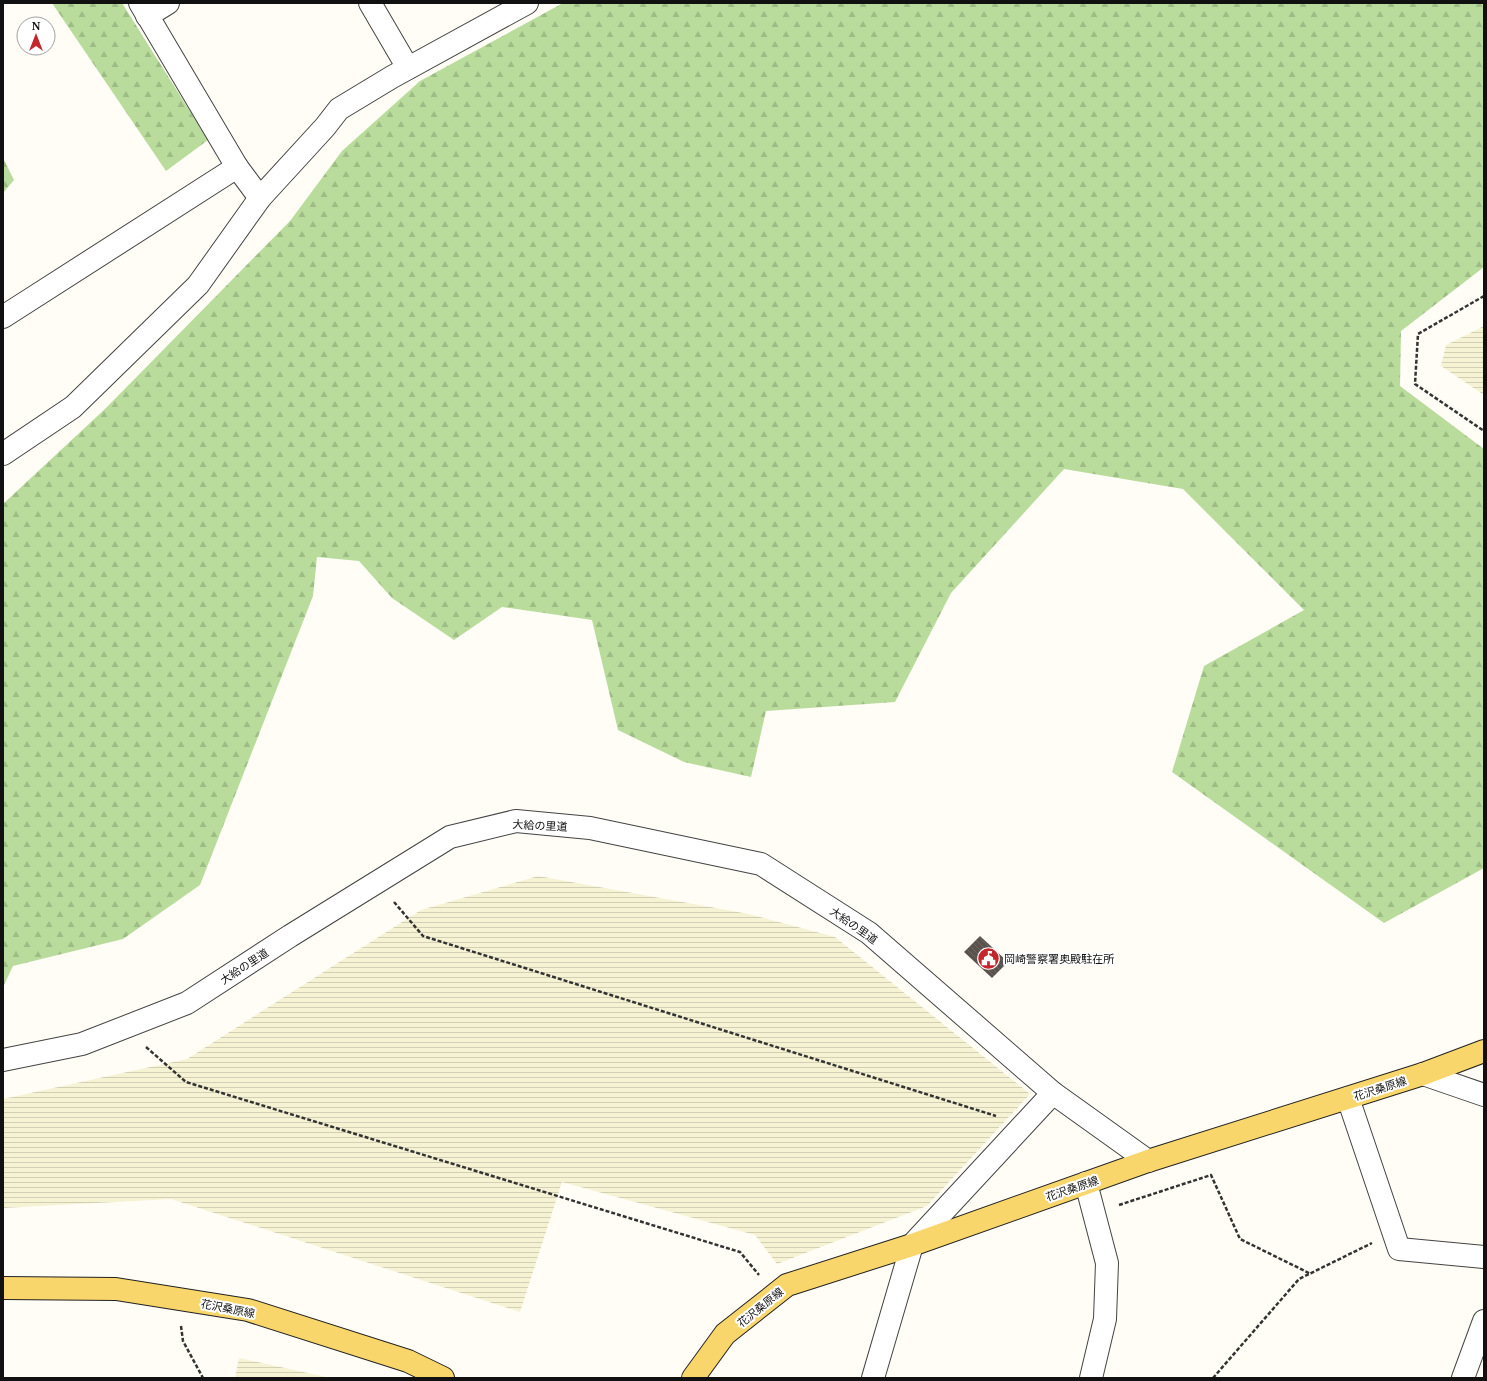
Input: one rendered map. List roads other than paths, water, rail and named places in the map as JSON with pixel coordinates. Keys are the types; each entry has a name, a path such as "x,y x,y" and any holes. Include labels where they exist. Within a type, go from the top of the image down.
{"main road":[{"name":"花沢桑原線","path":"693,1378 725,1334 787,1285 912,1245 1148,1162 1423,1074 1484,1051"},
{"name":"花沢桑原線","path":"3,1288 116,1289 248,1310 408,1361 443,1378"}],"street":[{"path":"168,3 143,9 237,167 260,198"},
{"path":"370,3 408,68"},
{"path":"3,454 73,407 198,285 260,198 325,127 339,109 408,68 527,3"},
{"path":"3,317 237,167"},
{"name":"大給の里道","path":"3,1060 82,1044 187,1003 290,936 450,837 516,821 590,828 761,864 868,933 1053,1093 1148,1162"},
{"path":"1423,1074 1484,1095"},
{"path":"873,1378 912,1245 1053,1093"},
{"path":"1348,1098 1399,1249 1484,1257"},
{"path":"1086,1183 1107,1264 1105,1319 1091,1378"},
{"path":"1463,1378 1484,1321"}],"place":[{"name":"岡崎警察署奥殿駐在所","path":"989,958"}]}
